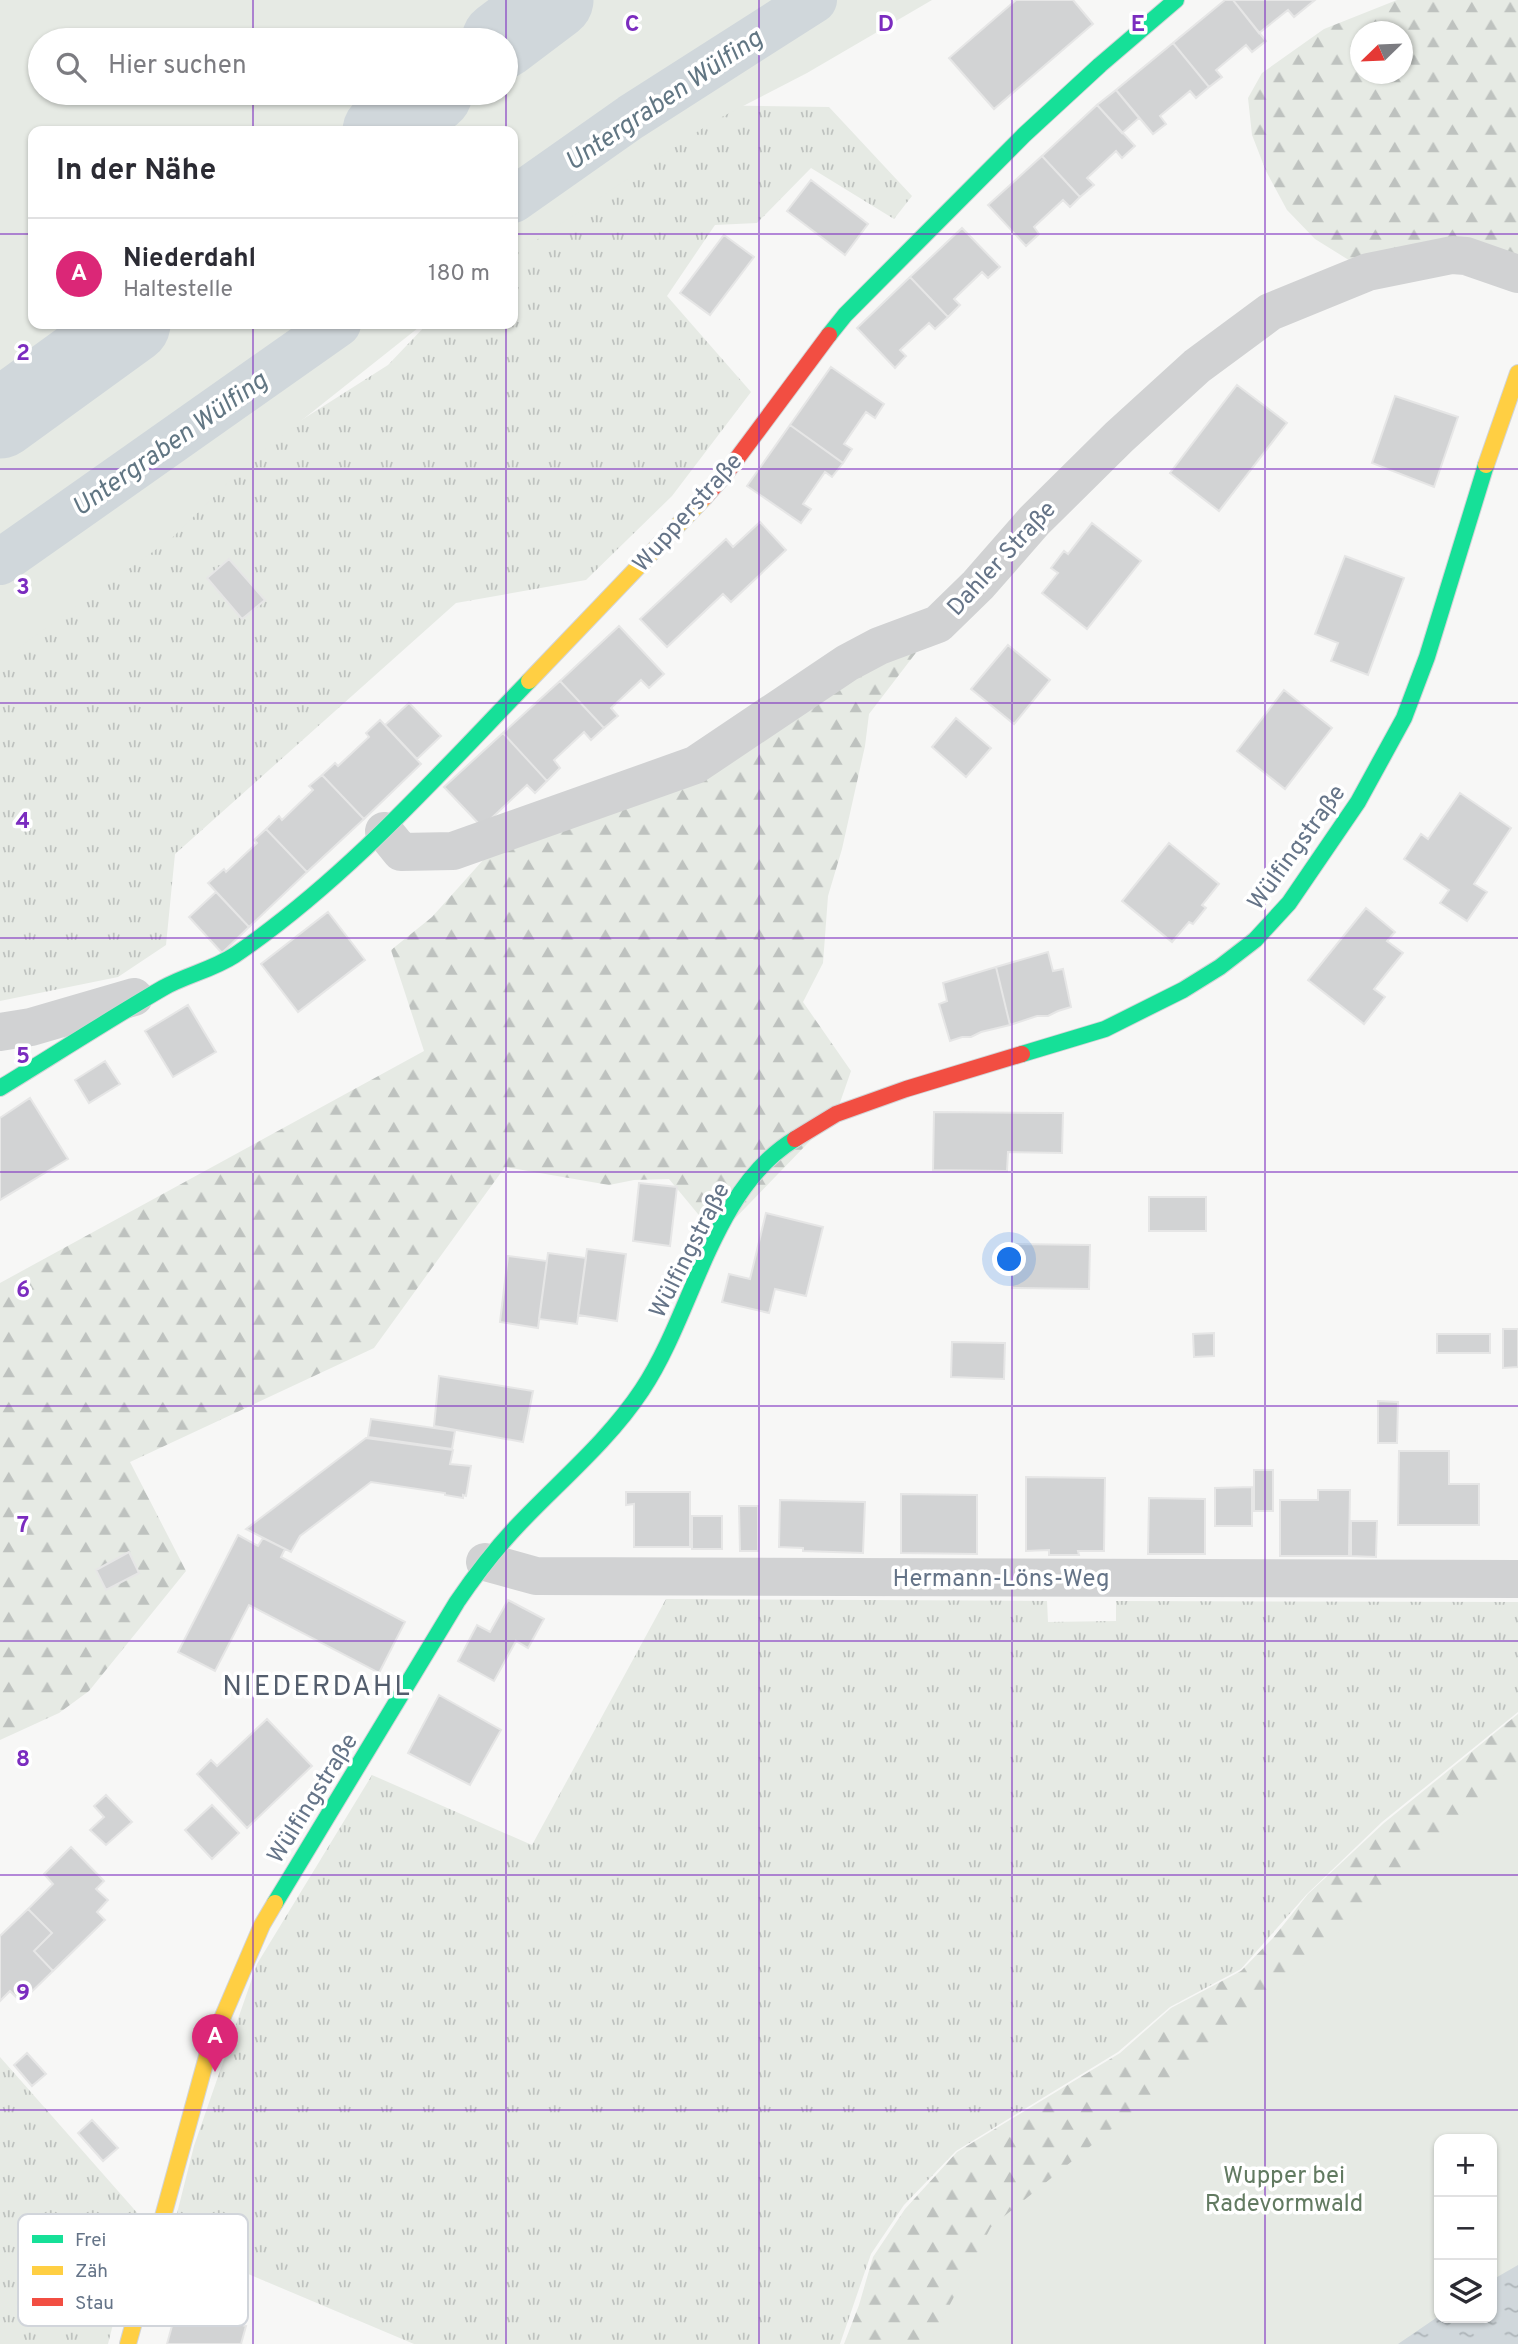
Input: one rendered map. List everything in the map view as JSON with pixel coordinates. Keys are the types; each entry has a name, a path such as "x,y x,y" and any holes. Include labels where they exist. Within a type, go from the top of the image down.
{"street":[{"name":"Wupperstraße","path":"0,1032 83,1014 212,968 254,943 294,912 384,831 688,516 727,472 814,352 845,315 1024,135 1176,0"},
{"name":"Dahler Straße","path":"384,831 401,852 453,851 695,765 847,663 879,646 938,624 978,585 1034,521 1119,438 1197,366 1270,312 1368,272 1452,255 1466,256 1518,274"},
{"name":"Wülfingstraße","path":"164,2214 209,2049 262,1925 457,1602 485,1562 601,1441 636,1398 662,1354 740,1192 780,1147 836,1114 1128,1019 1190,986 1246,946 1274,920 1333,842 1392,741 1413,695 1518,373"},
{"name":"Wupperstraße","path":"0,1088 166,986"},
{"name":"Hermann-Löns-Weg","path":"485,1562 536,1576 1518,1579"},
{"name":"Wülfingstraße","path":"128,2344 133,2326"}],"green space":[{"path":"0,0 932,0 807,73 712,122 518,253 518,126 28,126 28,329 417,329 248,463 172,538 0,661"},
{"path":"1397,0 1518,0 1518,274 1368,272 1315,239 1287,210 1266,171 1252,135 1248,98 1262,73 1324,29"},
{"path":"695,105 829,107 912,196 894,219 811,168 757,223 715,225 667,296 751,392 672,496 586,580 456,603 175,854 166,945 118,977 0,1001 0,604 160,510 388,365 422,329 518,329 518,229"},
{"path":"938,624 869,714 865,746 842,849 828,896 823,963 803,1002 851,1071 836,1114 717,1237 669,1179 634,1180 609,1185 505,1167 374,1348 130,1462 186,1571 89,1691 59,1713 0,1740 0,1283 424,1051 391,950 432,917 510,830 600,798"},
{"path":"666,1599 1047,1601 1048,1622 1116,1621 1116,1601 1518,1602 1518,1712 1382,1822 1307,1894 1241,1969 1170,2007 1118,2052 956,2151 904,2205 871,2254 840,2344 414,2344 248,2274 248,2214 177,2214 194,2146 257,1964 372,1775 532,1845"},
{"name":"Wupper bei Radevormwald","path":"1518,1714 1518,2258 1497,2162 1497,2134 1434,2134 1434,2159 1387,2344 844,2344 873,2257 905,2209 957,2152 1120,2053 1171,2008 1241,1971 1273,1938 1308,1894 1384,1823"},
{"name":"Wupper bei Radevormwald","path":"1518,1761 1518,2344 929,2344 991,2227 1249,2017"},
{"path":"0,2057 138,2214 18,2214 18,2326 112,2326 108,2344 0,2344"}],"water":[{"path":"1518,2265 1518,2344 1398,2344 1434,2319 1434,2323 1497,2323 1497,2277"}],"building":[{"path":"1016,0 1073,0 1093,24 994,109 949,58"},
{"path":"1225,0 1233,0 1266,41 1252,52 1246,45 1216,70 1222,77 1209,87 1173,43"},
{"path":"1233,0 1315,0 1294,17 1288,10 1259,33"},
{"path":"1173,43 1209,87 1196,98 1190,91 1160,116 1166,124 1153,134 1116,90"},
{"path":"1116,90 1139,118 1122,133 1097,105"},
{"path":"1097,105 1135,146 1122,158 1116,151 1087,178 1094,185 1080,197 1042,156"},
{"path":"1042,156 1080,197 1070,207 1063,200 1034,227 1039,234 1026,246 988,205"},
{"path":"811,180 868,224 845,255 787,211"},
{"path":"962,228 1000,267 988,278 982,272 954,299 960,305 948,317 910,277"},
{"path":"724,235 754,257 710,315 680,293"},
{"path":"910,277 948,317 935,329 929,323 900,350 906,356 895,368 857,328"},
{"path":"831,367 884,404 875,418 866,412 844,444 852,449 843,463 790,425"},
{"path":"1237,385 1287,423 1219,511 1170,473"},
{"path":"1395,396 1458,417 1434,487 1372,463"},
{"path":"790,425 843,463 832,477 825,472 803,504 811,509 801,523 747,486"},
{"path":"760,522 786,550 731,602 723,594 667,647 640,619 726,539 733,547"},
{"path":"1092,523 1141,561 1087,629 1042,593 1058,573 1051,568 1064,551 1068,554"},
{"path":"1345,556 1404,578 1368,675 1331,661 1338,643 1315,634"},
{"path":"229,559 265,600 242,619 207,578"},
{"path":"619,626 664,674 649,688 641,680 611,708 618,716 604,728 560,681"},
{"path":"1008,645 1050,680 1014,724 971,689"},
{"path":"560,681 604,728 591,740 584,732 554,760 560,768 547,781 503,733"},
{"path":"1284,690 1332,728 1285,789 1237,751"},
{"path":"409,703 441,736 417,759 385,725"},
{"path":"956,718 991,748 966,777 932,747"},
{"path":"380,720 421,764 364,819 322,775 335,763 338,766 369,737 366,733"},
{"path":"503,733 547,781 535,793 527,785 482,827 444,787"},
{"path":"322,775 364,819 307,872 266,829 279,816 282,820 313,790 309,786"},
{"path":"1460,793 1511,828 1474,884 1487,892 1467,921 1440,903 1449,890 1404,859 1421,834 1428,839"},
{"path":"266,829 307,872 249,927 208,883 224,869 226,872 257,843 254,840"},
{"path":"1169,843 1219,884 1202,905 1206,908 1193,924 1189,922 1172,942 1122,901"},
{"path":"216,892 249,927 222,953 189,917"},
{"path":"1366,908 1395,932 1387,941 1403,953 1374,989 1385,997 1364,1024 1308,980"},
{"path":"328,912 365,960 298,1012 261,964"},
{"path":"1048,952 1053,971 1063,969 1071,1007 1048,1016 1037,1016 1010,1025 996,967"},
{"path":"996,967 1010,1025 950,1041 939,1004 947,1001 943,983"},
{"path":"188,1005 216,1052 173,1077 145,1031"},
{"path":"105,1061 120,1084 89,1103 75,1080"},
{"path":"30,1098 68,1159 0,1200 0,1118"},
{"path":"934,1112 1063,1113 1062,1153 1008,1152 1007,1171 933,1170"},
{"path":"639,1183 677,1187 670,1246 633,1241"},
{"path":"1149,1197 1206,1197 1206,1231 1149,1231"},
{"path":"766,1213 823,1227 806,1296 775,1289 769,1313 722,1302 729,1274 750,1279"},
{"path":"1012,1244 1090,1245 1089,1289 1012,1288"},
{"path":"587,1249 626,1254 617,1321 578,1315"},
{"path":"548,1253 586,1258 577,1324 539,1319"},
{"path":"508,1256 547,1261 538,1328 500,1322"},
{"path":"1503,1329 1518,1329 1518,1367 1503,1368"},
{"path":"1214,1333 1214,1356 1194,1357 1193,1334"},
{"path":"1437,1334 1490,1334 1490,1353 1437,1353"},
{"path":"952,1342 1005,1343 1004,1379 951,1377"},
{"path":"439,1376 533,1391 523,1442 434,1426"},
{"path":"1378,1401 1398,1402 1397,1443 1378,1443"},
{"path":"371,1419 455,1431 452,1449 368,1437"},
{"path":"366,1438 453,1450 450,1464 471,1466 466,1496 463,1495 463,1498 371,1482 300,1536 291,1552 246,1529"},
{"path":"1399,1451 1449,1451 1449,1484 1479,1484 1479,1525 1398,1525"},
{"path":"1254,1470 1273,1470 1273,1511 1254,1511"},
{"path":"1026,1477 1105,1478 1104,1551 1078,1551 1079,1555 1049,1555 1049,1550 1026,1551"},
{"path":"1252,1487 1252,1526 1215,1526 1215,1488"},
{"path":"1318,1490 1350,1490 1349,1556 1280,1556 1280,1500 1318,1500"},
{"path":"626,1492 690,1492 690,1547 634,1547 634,1504 626,1505"},
{"path":"901,1494 977,1495 977,1554 901,1553"},
{"path":"1149,1498 1205,1499 1205,1554 1148,1554"},
{"path":"780,1500 865,1502 863,1553 803,1551 803,1548 779,1547"},
{"path":"739,1506 758,1506 758,1551 740,1551"},
{"path":"692,1516 722,1516 722,1549 692,1549"},
{"path":"1351,1521 1377,1521 1376,1557 1351,1556"},
{"path":"238,1535 258,1546 263,1538 285,1549 281,1557 405,1622 379,1673 249,1605 215,1671 178,1652"},
{"path":"129,1552 139,1573 106,1590 96,1570"},
{"path":"508,1600 544,1619 528,1648 516,1641 494,1681 458,1661 477,1625 490,1632"},
{"path":"439,1695 501,1730 470,1785 408,1753"},
{"path":"267,1719 312,1766 247,1828 197,1774 211,1760 217,1766"},
{"path":"106,1795 132,1822 106,1845 90,1830 104,1817 94,1806"},
{"path":"212,1805 239,1833 212,1859 185,1830"},
{"path":"71,1847 104,1881 96,1889 108,1900 97,1912 105,1920 53,1971 34,1951 52,1933 28,1909 53,1884 44,1874"},
{"path":"28,1909 52,1933 34,1951 53,1971 21,2002 10,1991 0,2001 0,1936"},
{"path":"27,2053 46,2074 32,2086 14,2065"},
{"path":"92,2120 118,2148 103,2161 78,2133"},
{"path":"172,2326 246,2326 241,2344 167,2344"}],"waterway":[{"path":"517,28 554,0"},
{"name":"Untergraben Wülfing","path":"518,196 631,117 814,0"},
{"path":"389,126 417,105"},
{"path":"0,419 124,329"},
{"name":"Untergraben Wülfing","path":"0,562 331,329"}],"traffic: fast":[{"path":"829,335 845,315 1024,135 1176,0"},
{"path":"1022,1054 1105,1029 1183,990 1220,967 1255,940 1289,903 1358,802 1404,718 1427,657 1486,465"},
{"path":"0,1088 163,988 235,955 276,925 315,894 389,826 529,681"},
{"path":"275,1903 457,1602 503,1542 600,1443 629,1408 660,1359 707,1254 743,1188 767,1161 795,1139"}],"traffic: slow":[{"path":"1486,465 1518,373"},
{"path":"529,681 705,497"},
{"path":"164,2214 209,2049 262,1925 275,1903"},
{"path":"128,2344 133,2326"}],"traffic: jam":[{"path":"705,497 727,472 829,335"},
{"path":"795,1139 836,1114 906,1089 1022,1054"}],"place":[{"name":"Niederdahl","path":"215,2072"}],"district":[{"name":"NIEDERDAHL","path":"317,1685"}]}
